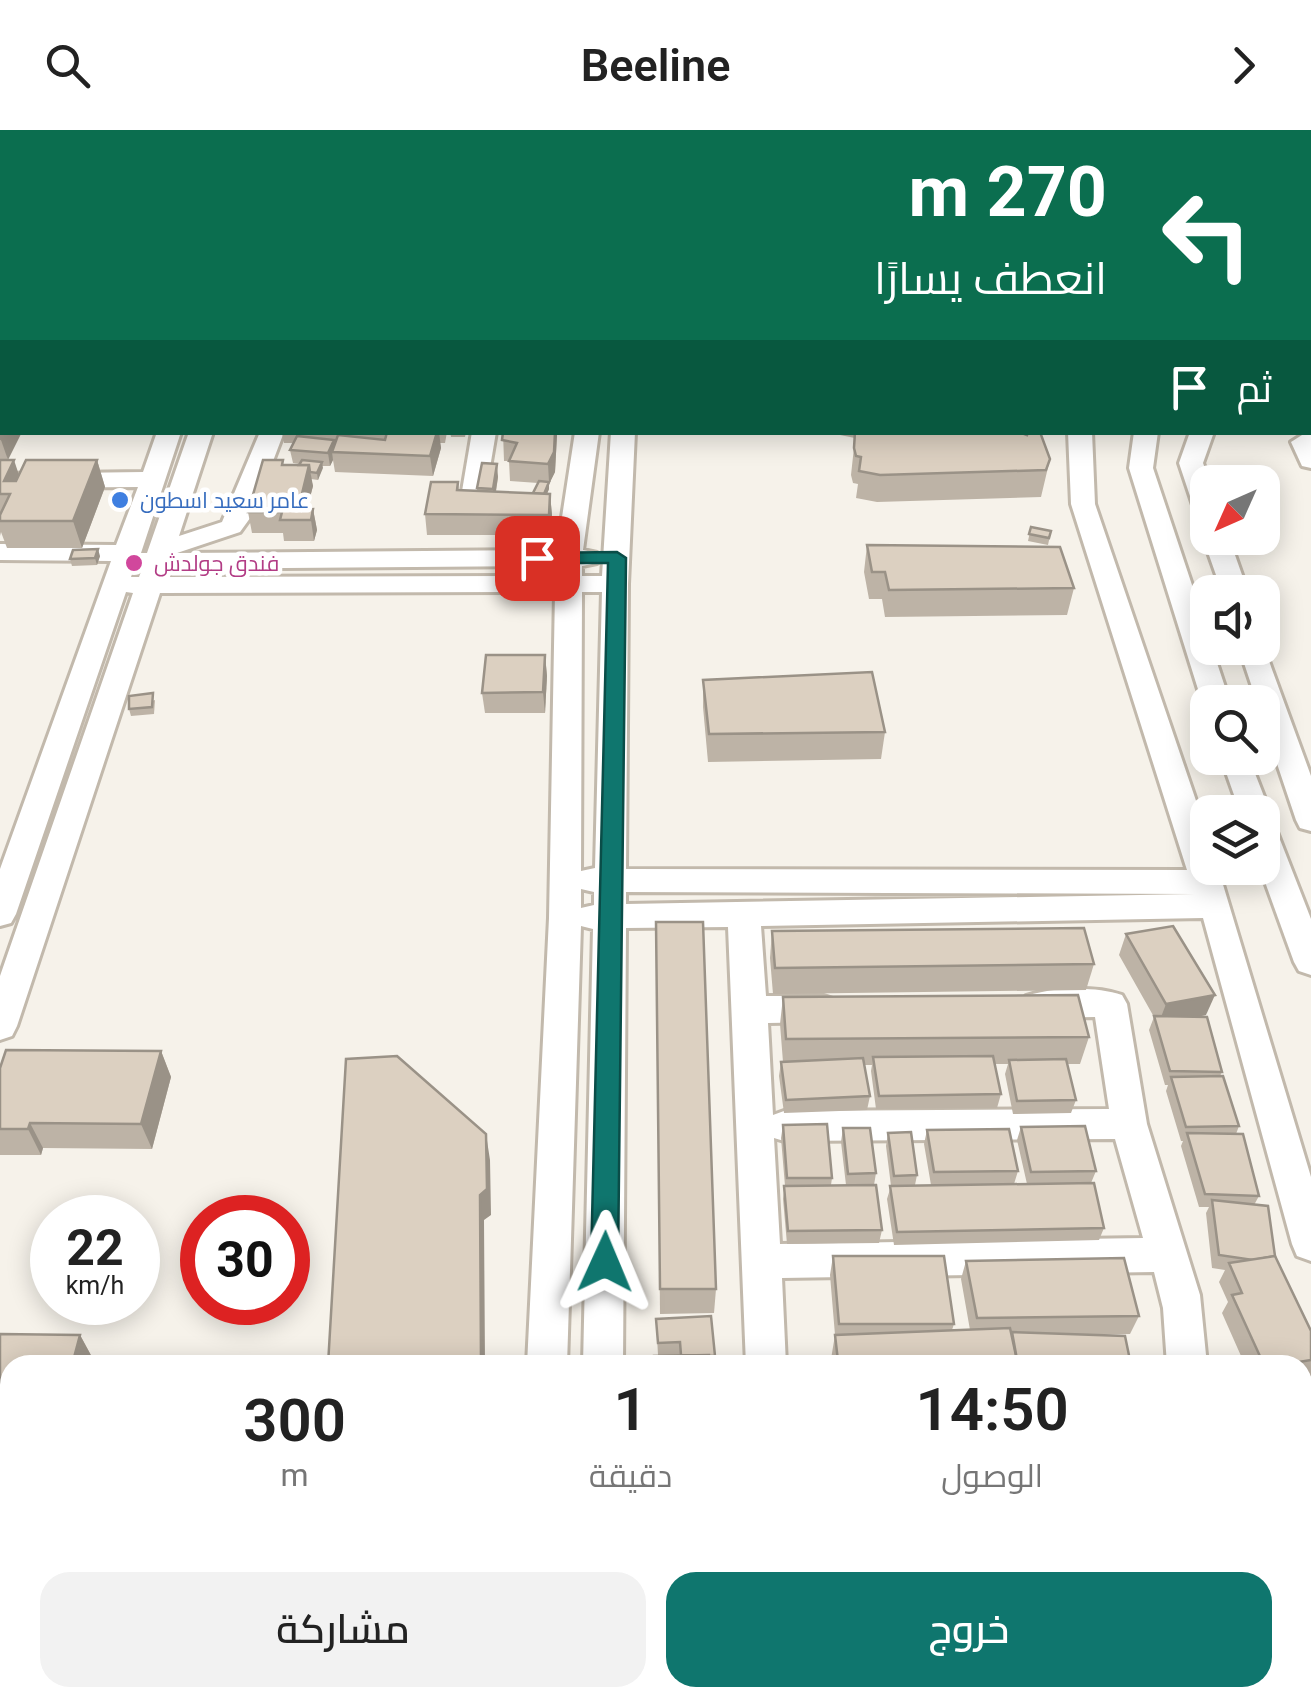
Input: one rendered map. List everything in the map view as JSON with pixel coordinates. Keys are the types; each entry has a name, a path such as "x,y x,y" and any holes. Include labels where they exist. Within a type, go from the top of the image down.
{"street":[{"path":"0,1026 15,936 40,898 139,566 153,479 168,435"},
{"path":"2,904 139,566 200,435"},
{"path":"139,566 231,527 240,514 271,435"},
{"path":"472,503 483,435"},
{"path":"547,1355 565,918 569,571 587,435"},
{"path":"603,1355 616,571 623,435"},
{"path":"1080,435 1083,504 1210,894 1311,1244"},
{"path":"1146,435 1141,468 1211,685"},
{"path":"1192,465 1201,435"},
{"path":"1311,436 1302,442 1311,460"},
{"path":"0,481 153,479"},
{"path":"0,552 139,566 403,572 616,571"},
{"path":"1259,665 1311,820"},
{"path":"566,880 1210,894"},
{"path":"1280,880 1311,962"},
{"path":"565,918 1210,894"},
{"path":"2,904 40,898"},
{"path":"744,914 758,1126 766,1355"},
{"path":"996,1006 1110,1004 1130,1124 1186,1311 1187,1355"},
{"path":"750,1010 864,1008"},
{"path":"758,1126 1130,1124"},
{"path":"762,1261 1167,1255"}],"building":[{"path":"338,435 385,440 386,435 436,435 430,456 332,452"},
{"path":"503,435 555,435 554,452 548,464 509,461 517,443 502,440"},
{"path":"855,435 1041,435 1050,459 1046,470 880,475 859,471 861,457 856,456"},
{"path":"297,436 334,440 328,453 290,450"},
{"path":"0,460 14,460 4,481 16,481 26,460 97,460 73,521 0,521 10,494 0,494"},
{"path":"263,460 309,465 298,510 313,509 311,520 280,520 282,512 248,512"},
{"path":"302,460 322,462 317,473 310,472 309,465 299,465"},
{"path":"482,463 497,464 493,489 477,488"},
{"path":"539,481 549,482 544,494 533,493"},
{"path":"431,482 458,482 457,490 550,494 549,515 425,514"},
{"path":"1031,527 1051,531 1049,538 1029,534"},
{"path":"867,545 1060,547 1074,588 889,590 885,572 872,572"},
{"path":"98,549 95,558 70,559 73,550"},
{"path":"486,655 545,655 543,692 482,693"},
{"path":"872,672 885,732 709,734 703,680"},
{"path":"153,693 152,707 129,709 129,696"},
{"path":"656,922 703,922 716,1289 660,1289"},
{"path":"1173,926 1215,995 1166,1004 1126,934"},
{"path":"1084,928 1094,964 775,968 772,931"},
{"path":"1078,995 1089,1037 786,1039 783,997"},
{"path":"1154,1016 1207,1017 1222,1072 1170,1071"},
{"path":"6,1050 161,1051 141,1124 30,1123 28,1129 0,1129 0,1068"},
{"path":"397,1056 486,1134 487,1189 480,1195 481,1355 329,1355 346,1059"},
{"path":"993,1056 1001,1094 879,1096 873,1057"},
{"path":"863,1058 870,1096 786,1100 781,1062"},
{"path":"1066,1059 1076,1100 1017,1101 1009,1060"},
{"path":"1223,1076 1239,1126 1186,1127 1171,1077"},
{"path":"827,1124 832,1178 787,1178 783,1125"},
{"path":"1085,1126 1096,1171 1031,1172 1021,1127"},
{"path":"843,1128 870,1128 876,1173 848,1174"},
{"path":"1009,1129 1018,1171 934,1172 927,1130"},
{"path":"911,1132 917,1175 894,1176 888,1133"},
{"path":"1187,1133 1243,1134 1259,1196 1205,1194"},
{"path":"1094,1183 1104,1228 897,1232 890,1186"},
{"path":"876,1185 882,1230 788,1231 784,1186"},
{"path":"1212,1200 1268,1206 1275,1256 1253,1260 1219,1255"},
{"path":"833,1256 944,1256 954,1324 839,1324"},
{"path":"1275,1256 1311,1331 1311,1355 1259,1355 1232,1295 1242,1293 1229,1263"},
{"path":"1124,1258 1139,1316 977,1318 966,1261"},
{"path":"711,1316 715,1355 681,1355 680,1342 658,1343 656,1319"},
{"path":"1010,1328 1016,1355 837,1355 835,1335"},
{"path":"1012,1332 1125,1336 1129,1355 1016,1355"},
{"path":"0,1334 80,1335 75,1355 0,1355"}],"place":[{"name":"عامر سعيد اسطون","path":"120,500"},
{"name":"فندق جولدش","path":"134,563"}],"route":[{"path":"537,558 617,558 605,1262"}]}
